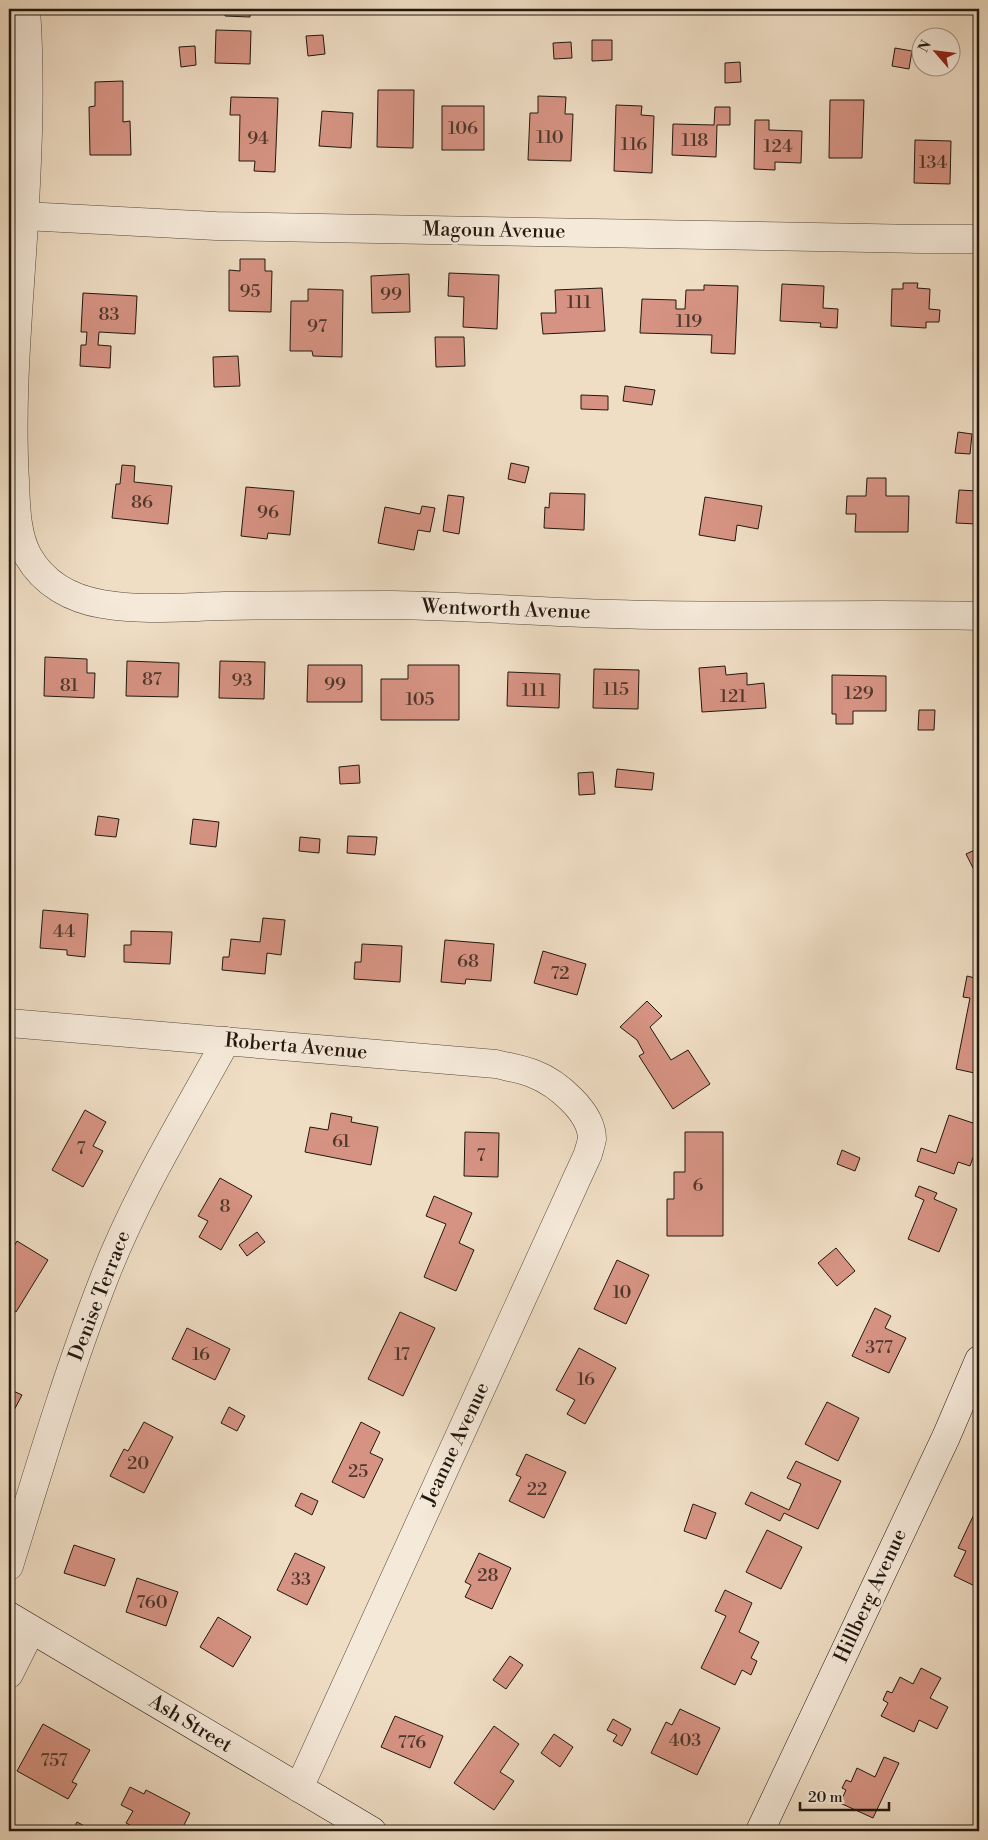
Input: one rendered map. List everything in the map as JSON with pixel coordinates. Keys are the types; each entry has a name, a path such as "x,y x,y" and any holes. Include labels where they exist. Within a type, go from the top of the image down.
{"street":[{"name":"Wentworth Avenue","path":"26,9 28,102 16,216 18,303 13,446 16,496 21,538 29,557 42,574 65,593 102,604 144,608 398,605 615,614 979,616"},
{"name":"Magoun Avenue","path":"16,216 216,226 979,239"},
{"name":"Roberta Avenue","path":"9,1022 496,1064 534,1074 561,1090 573,1101"},
{"name":"Denise Terrace","path":"9,1566 46,1446 105,1276 143,1192 226,1041"},
{"name":"Jeanne Avenue","path":"298,1788 588,1154 592,1138 581,1111 573,1101"},
{"name":"Hillberg Avenue","path":"760,1831 978,1369"},
{"name":"Ash Street","path":"20,1623 372,1831"},
{"path":"9,1674 20,1623"}],"building":[{"path":"226,9 250,9 250,17 225,16"},
{"path":"216,30 251,31 250,64 215,63"},
{"path":"323,35 325,54 308,56 306,36"},
{"path":"592,40 612,40 612,60 592,61"},
{"path":"571,42 572,58 554,59 553,43"},
{"path":"195,46 196,65 181,67 179,47"},
{"path":"895,48 910,51 909,69 892,66"},
{"path":"740,62 741,82 725,83 725,63"},
{"path":"123,81 123,122 130,121 131,155 90,155 89,107 95,106 95,82"},
{"path":"378,90 414,90 413,148 377,147"},
{"path":"538,96 566,97 565,114 573,114 571,161 528,160 530,113 538,113"},
{"path":"231,97 278,98 275,172 254,171 255,161 239,161 240,115 230,115"},
{"path":"830,100 864,100 862,158 829,158"},
{"path":"616,105 642,106 641,115 654,116 652,173 614,171"},
{"path":"442,106 484,106 484,150 442,150"},
{"path":"715,107 730,107 730,125 717,125 716,157 672,155 673,124 714,125"},
{"path":"322,111 353,113 351,148 319,146"},
{"path":"755,120 769,120 769,130 802,131 801,163 775,162 775,170 754,169"},
{"path":"915,140 951,141 950,184 914,183"},
{"path":"240,259 265,259 265,271 272,271 271,312 229,311 229,270 240,271"},
{"path":"449,273 499,275 497,329 463,327 464,297 448,296"},
{"path":"409,274 410,312 372,313 371,276"},
{"path":"903,283 918,283 917,288 930,289 929,309 940,310 939,322 926,322 926,328 891,326 892,289 903,289"},
{"path":"782,284 824,286 823,308 838,309 837,328 820,327 821,323 780,321"},
{"path":"704,285 738,286 735,354 711,353 712,335 640,333 642,299 676,300 676,309 685,309 686,290 704,290"},
{"path":"602,288 605,331 543,334 541,313 556,313 555,290"},
{"path":"308,289 343,290 342,357 313,356 312,351 290,351 291,301 308,301"},
{"path":"83,293 137,296 135,334 99,332 98,345 111,346 110,368 80,366 81,345 86,345 87,332 81,332"},
{"path":"435,337 464,337 465,366 436,367"},
{"path":"238,356 240,386 214,387 213,357"},
{"path":"625,386 655,390 652,405 623,401"},
{"path":"581,395 608,396 608,410 581,409"},
{"path":"958,432 972,434 970,454 955,453"},
{"path":"511,463 529,467 525,483 508,479"},
{"path":"122,465 135,466 134,482 172,486 168,524 112,518 116,484 120,484"},
{"path":"867,478 886,478 886,496 909,496 908,532 855,532 856,514 846,514 847,496 866,496"},
{"path":"246,487 294,491 290,535 268,533 267,539 241,536"},
{"path":"959,490 978,491 976,524 956,523"},
{"path":"550,493 585,494 584,530 544,528 545,507 549,508"},
{"path":"448,495 464,497 459,534 443,531"},
{"path":"705,497 762,506 758,529 737,525 735,541 699,535"},
{"path":"422,506 435,508 430,532 418,530 414,550 378,543 385,507 420,514"},
{"path":"45,657 87,659 87,673 95,673 94,698 44,696"},
{"path":"127,661 179,663 178,697 126,696"},
{"path":"220,661 265,662 264,699 219,698"},
{"path":"308,665 362,665 362,702 307,702"},
{"path":"408,665 459,665 459,720 381,720 381,679 408,679"},
{"path":"725,666 726,675 747,673 747,685 764,683 766,708 702,712 699,668"},
{"path":"594,669 639,670 638,709 593,708"},
{"path":"508,672 560,674 559,708 507,706"},
{"path":"832,675 886,676 886,711 853,711 853,724 836,724 836,714 832,714"},
{"path":"919,710 935,710 934,730 918,730"},
{"path":"359,765 360,783 340,784 339,767"},
{"path":"617,769 654,773 652,790 615,787"},
{"path":"593,772 595,794 579,795 578,773"},
{"path":"98,816 119,819 116,837 95,835"},
{"path":"193,819 219,822 216,847 190,844"},
{"path":"348,836 377,837 375,855 347,853"},
{"path":"300,837 320,839 319,853 299,851"},
{"path":"979,848 979,868 974,870 966,854"},
{"path":"43,910 88,914 85,957 67,955 67,950 40,948"},
{"path":"263,918 285,920 281,955 267,953 265,974 222,970 223,957 229,957 231,939 260,942"},
{"path":"131,931 172,932 170,964 124,962 124,945 131,945"},
{"path":"445,940 494,944 491,981 466,979 465,984 441,982"},
{"path":"362,944 402,946 400,982 354,979 355,962 361,962"},
{"path":"543,951 586,964 577,995 534,983"},
{"path":"967,976 979,979 979,1074 956,1069 970,998 963,997"},
{"path":"647,1001 662,1016 650,1027 671,1060 688,1050 710,1084 673,1109 639,1056 644,1053 637,1040 620,1027"},
{"path":"85,1110 106,1122 93,1146 103,1151 83,1187 52,1170"},
{"path":"331,1113 352,1117 351,1122 378,1127 371,1165 305,1152 310,1127 328,1130"},
{"path":"949,1115 979,1125 979,1141 970,1166 958,1162 954,1174 917,1161 921,1148 936,1153"},
{"path":"465,1132 499,1133 498,1177 464,1176"},
{"path":"685,1132 723,1132 723,1236 667,1236 667,1199 674,1199 674,1172 685,1172"},
{"path":"842,1150 860,1158 855,1171 837,1164"},
{"path":"220,1178 252,1196 221,1250 199,1237 208,1221 198,1216"},
{"path":"919,1186 937,1193 934,1199 957,1209 939,1252 908,1239 924,1200 915,1196"},
{"path":"434,1196 472,1213 459,1243 474,1250 456,1291 424,1277 446,1224 426,1216"},
{"path":"257,1232 265,1242 247,1256 239,1245"},
{"path":"17,1241 48,1260 16,1312 9,1308 9,1255"},
{"path":"836,1248 855,1271 837,1286 818,1263"},
{"path":"617,1260 649,1275 626,1324 594,1309"},
{"path":"875,1308 891,1316 885,1328 906,1338 889,1373 852,1356"},
{"path":"400,1312 435,1328 403,1396 368,1379"},
{"path":"187,1328 230,1349 215,1380 172,1359"},
{"path":"579,1348 616,1368 585,1424 567,1414 575,1400 556,1390"},
{"path":"9,1389 22,1395 10,1418 9,1418"},
{"path":"827,1402 859,1418 838,1461 805,1444"},
{"path":"229,1407 245,1416 237,1431 221,1423"},
{"path":"144,1422 173,1437 144,1493 110,1476 124,1449 128,1451"},
{"path":"361,1422 380,1432 370,1453 383,1459 364,1498 332,1482"},
{"path":"526,1454 566,1472 544,1518 509,1501 521,1477 516,1475"},
{"path":"796,1461 841,1481 818,1529 784,1513 780,1521 745,1504 751,1492 789,1510 801,1484 787,1478"},
{"path":"301,1493 318,1501 312,1515 295,1506"},
{"path":"693,1504 716,1513 706,1539 684,1531"},
{"path":"978,1506 979,1588 954,1576 966,1551 958,1548"},
{"path":"767,1530 802,1547 781,1589 746,1572"},
{"path":"74,1545 115,1559 105,1586 64,1573"},
{"path":"295,1553 325,1567 307,1605 277,1590"},
{"path":"479,1553 511,1568 492,1609 465,1597 471,1585 465,1582"},
{"path":"137,1578 178,1592 166,1626 126,1612"},
{"path":"725,1590 752,1603 739,1632 759,1642 751,1658 757,1661 751,1675 742,1670 735,1685 701,1668 726,1616 715,1611"},
{"path":"218,1617 251,1637 233,1667 200,1647"},
{"path":"510,1656 523,1665 506,1689 493,1680"},
{"path":"921,1668 941,1678 930,1698 948,1707 937,1729 919,1720 914,1732 881,1716 888,1703 883,1700 887,1691 892,1693 900,1677 913,1684"},
{"path":"680,1709 720,1728 697,1775 651,1753 666,1722 672,1725"},
{"path":"395,1716 443,1736 430,1768 381,1747"},
{"path":"613,1719 631,1729 622,1746 613,1741 617,1735 607,1730"},
{"path":"43,1724 90,1750 72,1782 77,1784 68,1799 17,1771"},
{"path":"494,1726 519,1744 500,1772 514,1781 494,1810 454,1783"},
{"path":"554,1734 573,1747 560,1767 541,1753"},
{"path":"884,1757 899,1763 873,1818 840,1803 846,1790 842,1788 846,1780 851,1782 857,1768 875,1777"},
{"path":"130,1787 144,1794 146,1790 190,1813 181,1831 141,1831 126,1823 133,1811 121,1805"},
{"path":"77,1822 94,1831 72,1831"},
{"path":"616,1827 617,1831 580,1831"}]}
